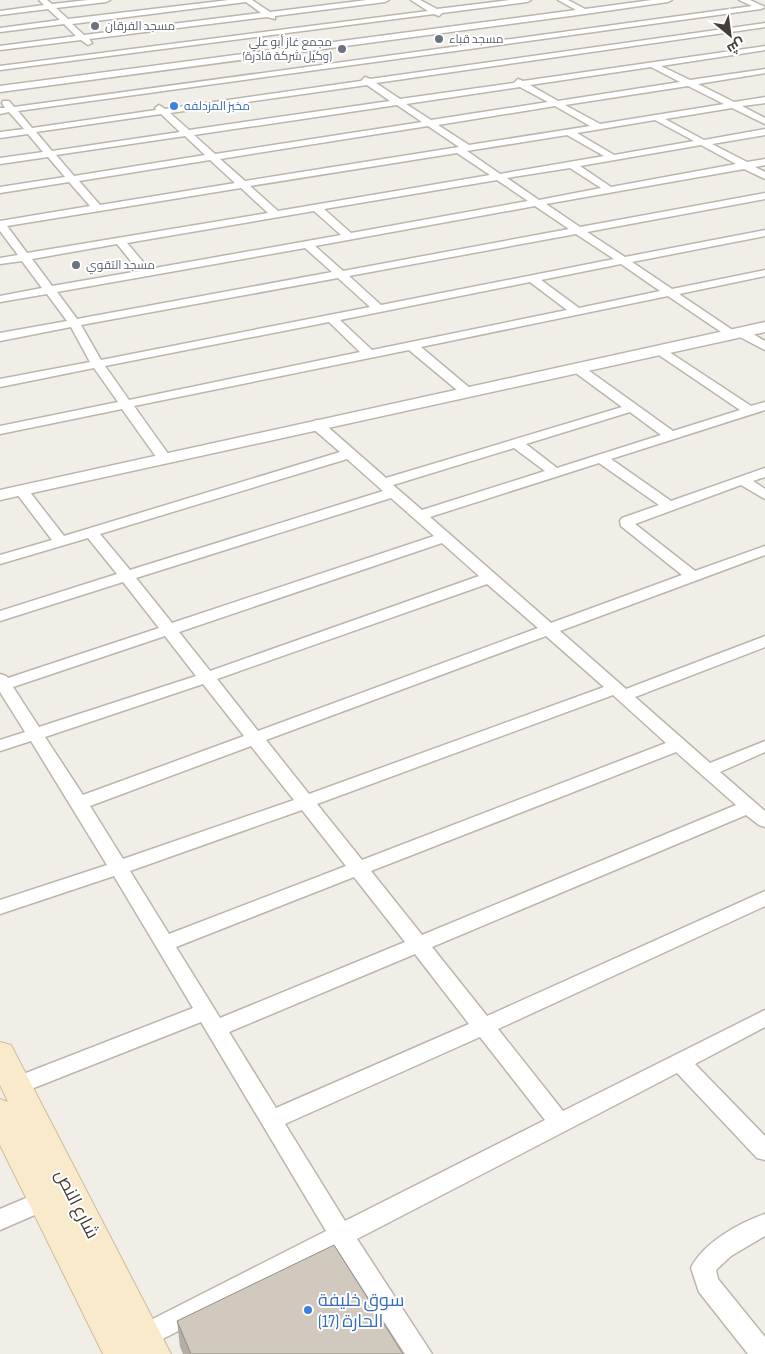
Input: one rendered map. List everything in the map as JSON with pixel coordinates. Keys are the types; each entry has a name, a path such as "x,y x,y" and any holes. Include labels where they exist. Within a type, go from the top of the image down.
{"main road":[{"name":"شارع النص","path":"0,1054 8,1099 44,1200 129,1349"},
{"name":"شارع النص","path":"8,1099 129,1349"}],"street":[{"path":"42,0 276,215"},
{"path":"0,12 106,0"},
{"path":"0,30 247,0 300,36"},
{"path":"0,48 385,0"},
{"path":"415,0 523,60"},
{"path":"0,111 12,110 121,73 292,30 526,0"},
{"path":"562,0 648,43"},
{"path":"0,89 668,0"},
{"path":"743,0 763,7"},
{"path":"0,68 121,73 342,64 763,7"},
{"path":"0,135 765,25"},
{"path":"723,32 732,36"},
{"path":"740,40 763,49"},
{"path":"309,41 430,124 537,203 669,293 735,333 765,346"},
{"path":"618,47 765,121"},
{"path":"0,161 520,83 763,49"},
{"path":"490,65 599,127"},
{"path":"0,190 765,72"},
{"path":"0,96 97,208"},
{"path":"164,458 97,364 74,323 0,224 765,100"},
{"path":"657,118 765,176"},
{"path":"569,132 613,158"},
{"path":"0,262 765,132"},
{"path":"0,299 765,162"},
{"path":"572,165 610,190"},
{"path":"0,337 765,196"},
{"path":"317,208 349,236"},
{"path":"0,383 765,233"},
{"path":"120,241 146,272"},
{"path":"307,244 378,308"},
{"path":"0,430 765,274"},
{"path":"531,278 577,312"},
{"path":"330,317 369,354"},
{"path":"0,495 765,326"},
{"path":"412,346 467,392"},
{"path":"660,350 750,411"},
{"path":"577,368 671,436"},
{"path":"419,516 765,406"},
{"path":"0,616 128,577 516,443 631,408"},
{"path":"316,424 442,538 765,822"},
{"path":"516,443 556,473"},
{"path":"0,560 348,454"},
{"path":"601,458 668,505"},
{"path":"692,576 626,524 630,519 765,472"},
{"path":"742,480 765,495"},
{"path":"21,490 61,542"},
{"path":"92,533 560,1123"},
{"path":"419,1354 341,1235 79,803 2,682 170,629 442,538"},
{"path":"79,803 765,550"},
{"path":"0,746 208,677 489,578"},
{"path":"0,907 118,868 765,641"},
{"path":"163,944 678,745"},
{"path":"707,771 765,746"},
{"path":"8,1099 210,1020 418,945 748,807"},
{"path":"271,1120 765,898"},
{"path":"129,1349 341,1235 765,1018"},
{"path":"680,1062 765,1151"},
{"path":"0,1220 44,1200"},
{"path":"763,1354 708,1284 703,1268 709,1259 718,1252 765,1224"}],"building":[{"name":"سوق خليفة الحارة (17)","path":"334,1245 403,1354 191,1354 177,1321"}],"place":[{"name":"مسجد الفرقان","path":"95,26"},
{"name":"مسجد قباء","path":"439,39"},
{"name":"مجمع غاز أبو علي (وكيل شركة قادرة)","path":"342,49"},
{"name":"مخبز المزدلفه","path":"174,106"},
{"name":"مسجد التقوي","path":"76,265"},
{"name":"سوق خليفة الحارة (17)","path":"308,1310"}]}
